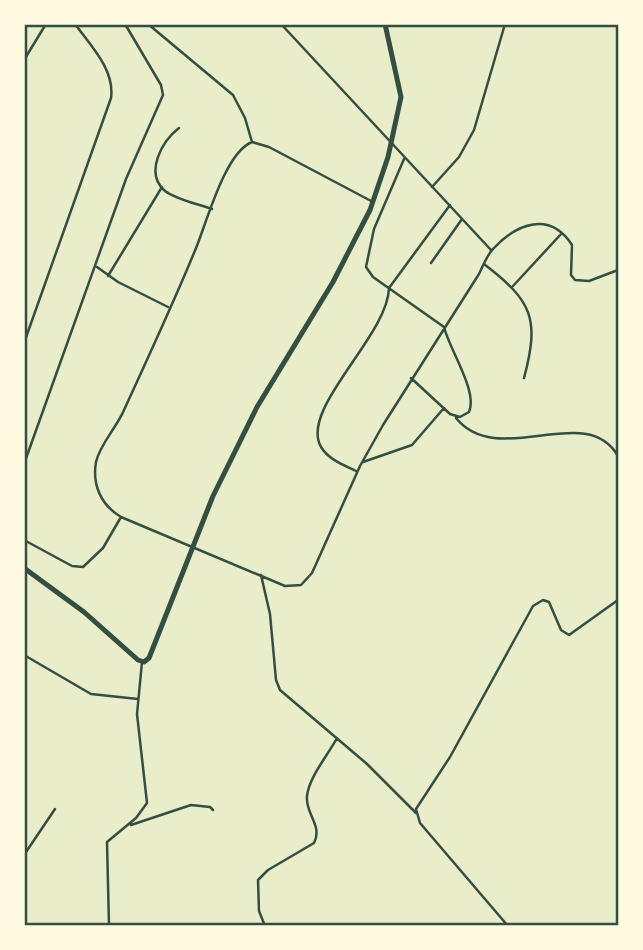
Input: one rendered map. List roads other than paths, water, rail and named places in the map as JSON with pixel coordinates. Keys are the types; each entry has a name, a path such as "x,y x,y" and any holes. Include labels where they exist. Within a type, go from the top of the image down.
{"street":[{"path":"24,568 84,612 142,662 147,661 155,648 192,546 257,407 348,257 373,202 401,97 385,24"}],"lane":[{"path":"24,60 46,24"},
{"path":"24,343 111,98 112,85 107,71 75,24"},
{"path":"24,464 97,267 126,178 163,95 161,85 125,24"},
{"path":"148,24 233,95 245,118 252,142"},
{"path":"281,24 390,145 491,250"},
{"path":"432,187 459,157 474,130 505,24"},
{"path":"179,128 165,142 157,161 156,174 162,187 169,193 212,209"},
{"path":"373,202 269,147 252,142 242,147 234,157 123,413 96,462 98,493 108,508 121,517 285,586 301,585 308,580 362,463 411,378 491,250 518,230 538,223 555,226 572,245 571,275 575,280 589,281 618,270"},
{"path":"404,159 374,229 366,263 370,274 444,327 449,347 468,384 471,397 469,412 456,417"},
{"path":"108,276 162,187"},
{"path":"357,472 335,461 324,450 318,439 319,419 326,404 378,328 388,305 389,288 450,205"},
{"path":"431,264 462,219"},
{"path":"513,286 562,233"},
{"path":"484,264 513,286 522,297 533,338 524,378"},
{"path":"97,267 108,276 169,307"},
{"path":"411,378 468,430 495,439 593,435 606,440 618,456"},
{"path":"362,463 412,445 444,408"},
{"path":"24,540 80,567 96,556 121,517"},
{"path":"261,575 269,606 278,687 337,738 416,813 420,823 508,926"},
{"path":"416,813 533,606 543,600 549,603 561,630 569,635 618,600"},
{"path":"24,655 91,694 138,699"},
{"path":"127,826 147,803 138,699 142,662"},
{"path":"265,926 259,911 258,880 268,870 310,846 316,838 316,826 307,805 308,792 337,738"},
{"path":"109,926 106,848 111,836 127,826 191,805 210,807 213,810"},
{"path":"24,855 55,809"}]}
